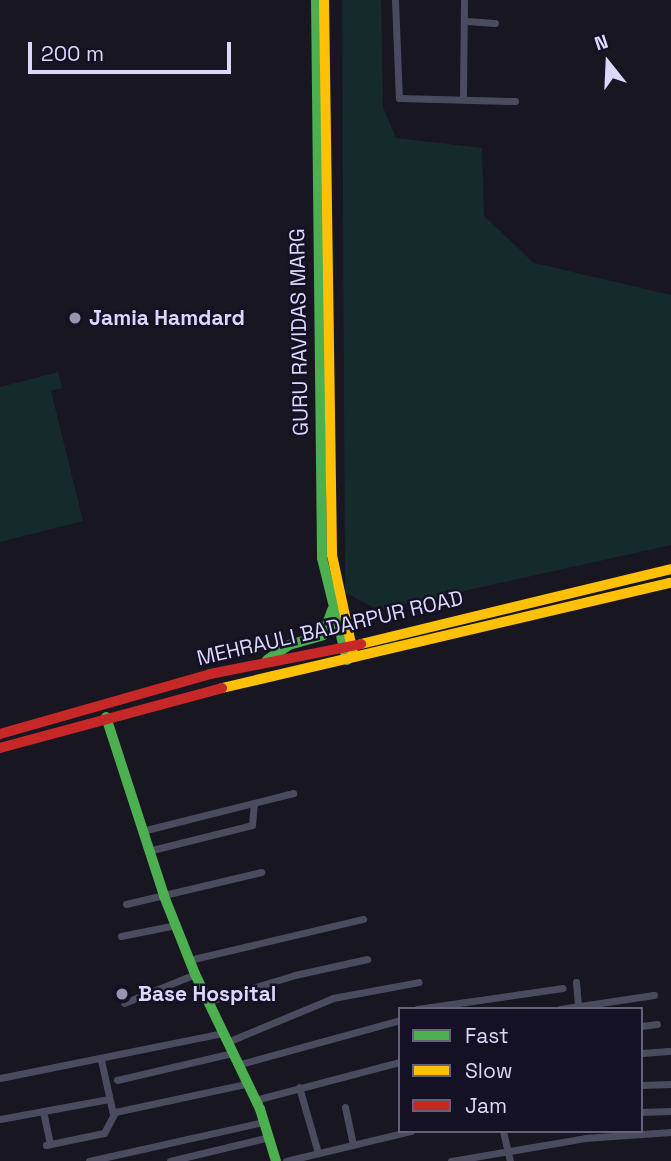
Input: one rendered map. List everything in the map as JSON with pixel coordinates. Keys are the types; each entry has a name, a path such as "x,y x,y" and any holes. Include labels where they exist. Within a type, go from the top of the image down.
{"main road":[{"name":"GURU RAVIDAS MARG","path":"316,0 322,558 332,610 351,659"},
{"name":"GURU RAVIDAS MARG","path":"324,0 332,555 347,646"},
{"name":"MEHRAULI BADARPUR ROAD","path":"0,734 265,662 347,646 671,569"},
{"name":"MEHRAULI BADARPUR ROAD","path":"0,748 106,718 671,583"},
{"path":"265,662 289,645 323,635 332,610"},
{"path":"106,718 164,896 195,974 210,1001 254,1100 260,1123 276,1161"},
{"path":"32,726 37,738"},
{"path":"266,1138 270,1161"}],"street":[{"path":"395,0 398,98 463,96 515,101"},
{"path":"463,96 466,21 464,0"},
{"path":"466,21 495,23"},
{"path":"141,831 293,793"},
{"path":"148,851 252,825 254,803"},
{"path":"127,904 261,872"},
{"path":"189,960 363,919"},
{"path":"121,936 176,925"},
{"path":"210,1001 295,975 367,960"},
{"path":"124,1003 195,974"},
{"path":"0,1078 225,1038 333,998 419,982"},
{"path":"576,982 578,1006"},
{"path":"431,1007 562,988"},
{"path":"572,1007 654,995"},
{"path":"237,1065 398,1021"},
{"path":"643,1026 657,1024"},
{"path":"643,1053 669,1051"},
{"path":"117,1080 232,1053"},
{"path":"43,1111 48,1145 104,1133 113,1114 101,1060"},
{"path":"254,1100 398,1062"},
{"path":"113,1114 246,1084"},
{"path":"643,1085 671,1084"},
{"path":"299,1087 318,1153"},
{"path":"0,1119 109,1098"},
{"path":"345,1107 353,1144"},
{"path":"643,1112 671,1111"},
{"path":"89,1161 260,1123"},
{"path":"643,1133 671,1132"},
{"path":"286,1161 402,1133"},
{"path":"504,1133 510,1161"},
{"path":"451,1161 585,1135 642,1133"},
{"path":"170,1161 266,1138"}],"green space":[{"path":"342,0 381,0 383,107 396,138 482,148 484,216 534,263 671,295 671,545 378,610 345,592"},
{"path":"58,372 62,388 51,391 83,521 0,542 0,387"}],"traffic: fast":[{"path":"316,0 322,558 347,660"},
{"path":"267,660 289,645 323,635 332,610"},
{"path":"106,717 164,896 195,974 260,1109 276,1161"}],"traffic: slow":[{"path":"324,0 332,555 353,653"},
{"path":"361,644 671,569"},
{"path":"222,688 671,583"}],"traffic: jam":[{"path":"0,734 210,674 361,644"},
{"path":"0,748 222,688"}],"place":[{"name":"Jamia Hamdard","path":"75,318"},
{"name":"Base Hospital","path":"122,994"}]}
